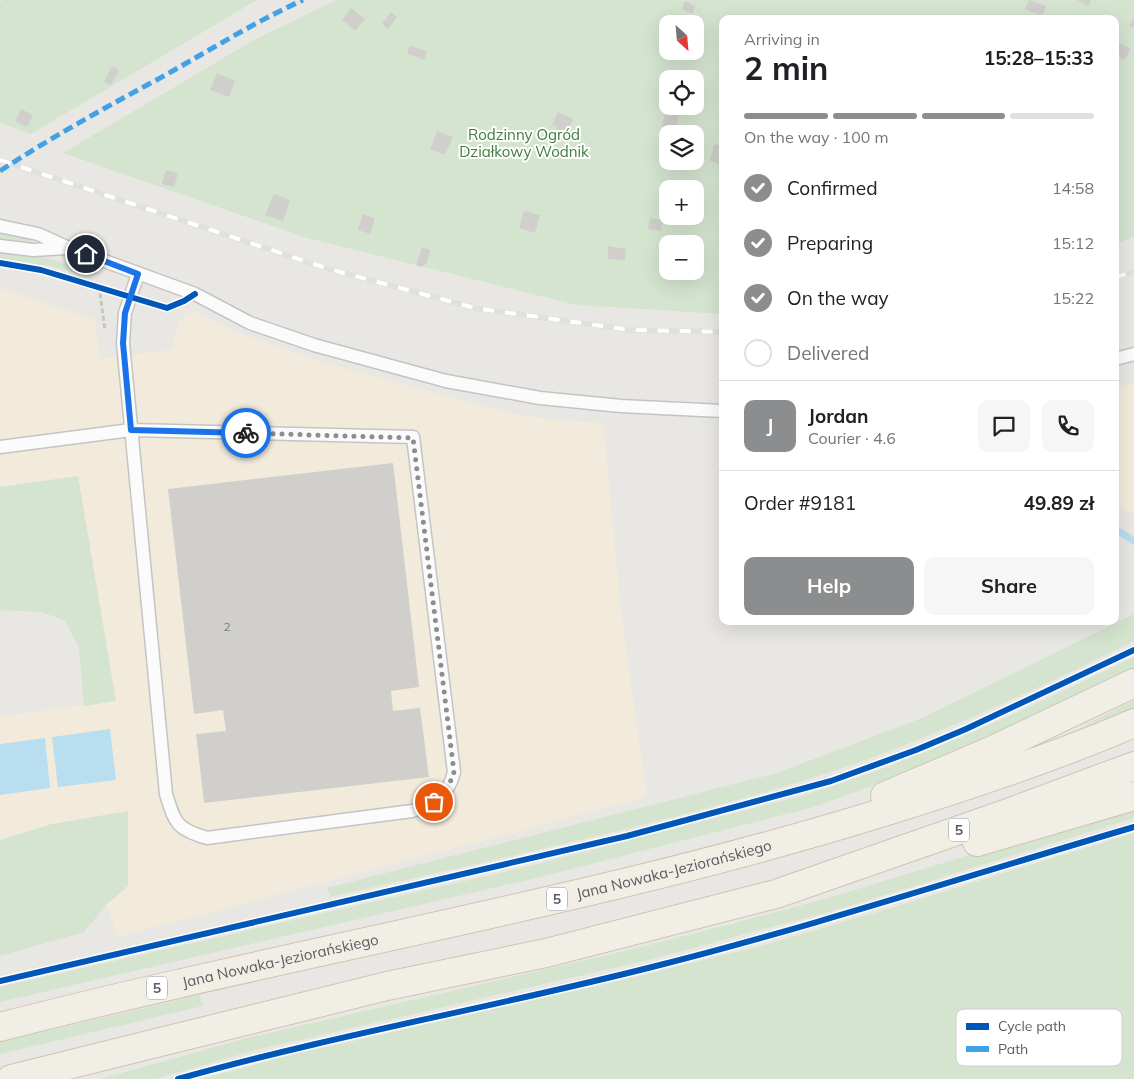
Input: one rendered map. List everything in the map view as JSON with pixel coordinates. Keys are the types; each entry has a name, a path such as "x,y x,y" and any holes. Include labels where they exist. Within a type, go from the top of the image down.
{"main road":[{"path":"799,839 860,806 993,750 1134,683"},
{"name":"Jana Nowaka-Jeziorańskiego","path":"0,1027 276,961 526,907 799,839 958,790 1134,723"},
{"name":"5","path":"11,1079 396,984 564,949 782,892 1008,813 1134,766"},
{"path":"782,892 905,864 1134,796"}],"lane":[{"path":"0,226 38,234 69,248 195,294 228,313 259,326 314,345 446,381 540,398 719,411"},
{"path":"0,246 33,250 69,248"},
{"path":"0,447 131,430 413,438 454,772 448,788 434,802 412,811 207,838 187,832 174,818 166,794 131,430 123,343 125,313 138,274"},
{"path":"1119,358 1134,354"}],"path":[{"path":"99,286 106,339"}],"shaded area":[{"path":"0,288 95,320 100,359 171,350 179,322 186,314 193,311 238,333 325,363 513,414 564,421 603,423 622,620 647,797 117,937 107,904 128,885 52,824 0,840 0,717 115,700 78,477 0,487"},
{"path":"1134,382 1134,515 1119,506 1119,388"}],"green space":[{"path":"3,0 257,0 31,134 0,123 0,2"},
{"name":"Rodzinny Ogród Działkowy Wodnik","path":"336,0 1134,0 1134,237 1119,243 1119,15 719,15 719,314 577,305 307,238 63,153 254,40"},
{"path":"0,233 31,239 32,242 0,239"},
{"path":"0,252 36,256 60,262 83,271 92,278 54,267 0,258"},
{"path":"78,476 116,701 84,706 79,648 65,621 42,612 0,610 0,487"},
{"path":"1134,614 1134,641 1054,680 934,734 851,765 750,796 631,828 330,897 327,888 777,773 922,718 1112,625 1119,625 1119,621"},
{"path":"1134,657 1134,673 958,755 814,807 540,877 0,1002 0,987 522,868 801,796 929,751"},
{"path":"1134,700 1134,708 1079,728"},
{"path":"1134,805 1134,818 846,907 644,961 256,1050 155,1079 101,1079 243,1039 634,949 739,922 828,898"},
{"path":"128,811 128,886 107,904 84,932 0,956 0,840 52,824"},
{"path":"1134,833 1134,1079 203,1079 291,1055 610,983 753,948 888,909"},
{"path":"200,995 203,1006 0,1054 0,1042"}],"water":[{"path":"110,729 116,780 58,787 52,737"},
{"path":"45,738 50,788 0,795 0,744"}],"building":[{"path":"1029,0 1046,6 1042,15 1025,9"},
{"path":"1077,0 1091,0 1088,6"},
{"path":"685,1 695,6 692,14 682,9"},
{"path":"351,8 365,19 355,31 342,20"},
{"path":"391,12 397,17 388,29 382,24"},
{"path":"1134,17 1134,28 1129,26"},
{"path":"1119,43 1131,49 1124,60 1119,57"},
{"path":"410,45 427,52 424,60 407,53"},
{"path":"112,66 119,70 111,85 104,82"},
{"path":"217,73 235,81 229,97 210,90"},
{"path":"21,109 33,115 27,127 15,121"},
{"path":"558,112 573,119 566,135 555,131 557,127 552,125"},
{"path":"665,115 679,115 676,125 662,125"},
{"path":"437,131 453,137 445,155 430,149"},
{"path":"714,144 719,145 719,164 710,161"},
{"path":"166,170 178,173 174,187 162,184"},
{"path":"274,194 290,200 283,221 265,215"},
{"path":"524,211 540,215 535,233 519,228"},
{"path":"363,214 375,218 370,234 358,230"},
{"path":"650,218 659,219 659,225 662,225 661,231 648,229"},
{"path":"608,246 626,249 625,260 608,259"},
{"path":"422,247 430,250 427,263 421,267 416,265"},
{"path":"393,463 419,687 391,691 393,711 420,708 429,777 204,803 196,734 226,731 223,710 194,714 168,489"}],"waterway":[{"path":"1119,532 1134,541"}],"railway":[{"path":"0,160 329,269 475,308 630,330 719,332"},
{"path":"1119,276 1134,272"}],"marked path":[{"path":"0,171 92,115 283,9 303,0"}],"cycle path":[{"path":"0,263 41,270 167,308 195,294"},
{"path":"0,981 627,836 831,781 916,750 966,729 1134,650"},
{"path":"178,1079 237,1063 593,981 713,951 834,917 1134,827"}],"way so far":[{"path":"246,433 413,438 454,772 448,788 434,802"}],"route":[{"path":"86,254 138,274 125,313 123,343 131,430 246,433"}]}
